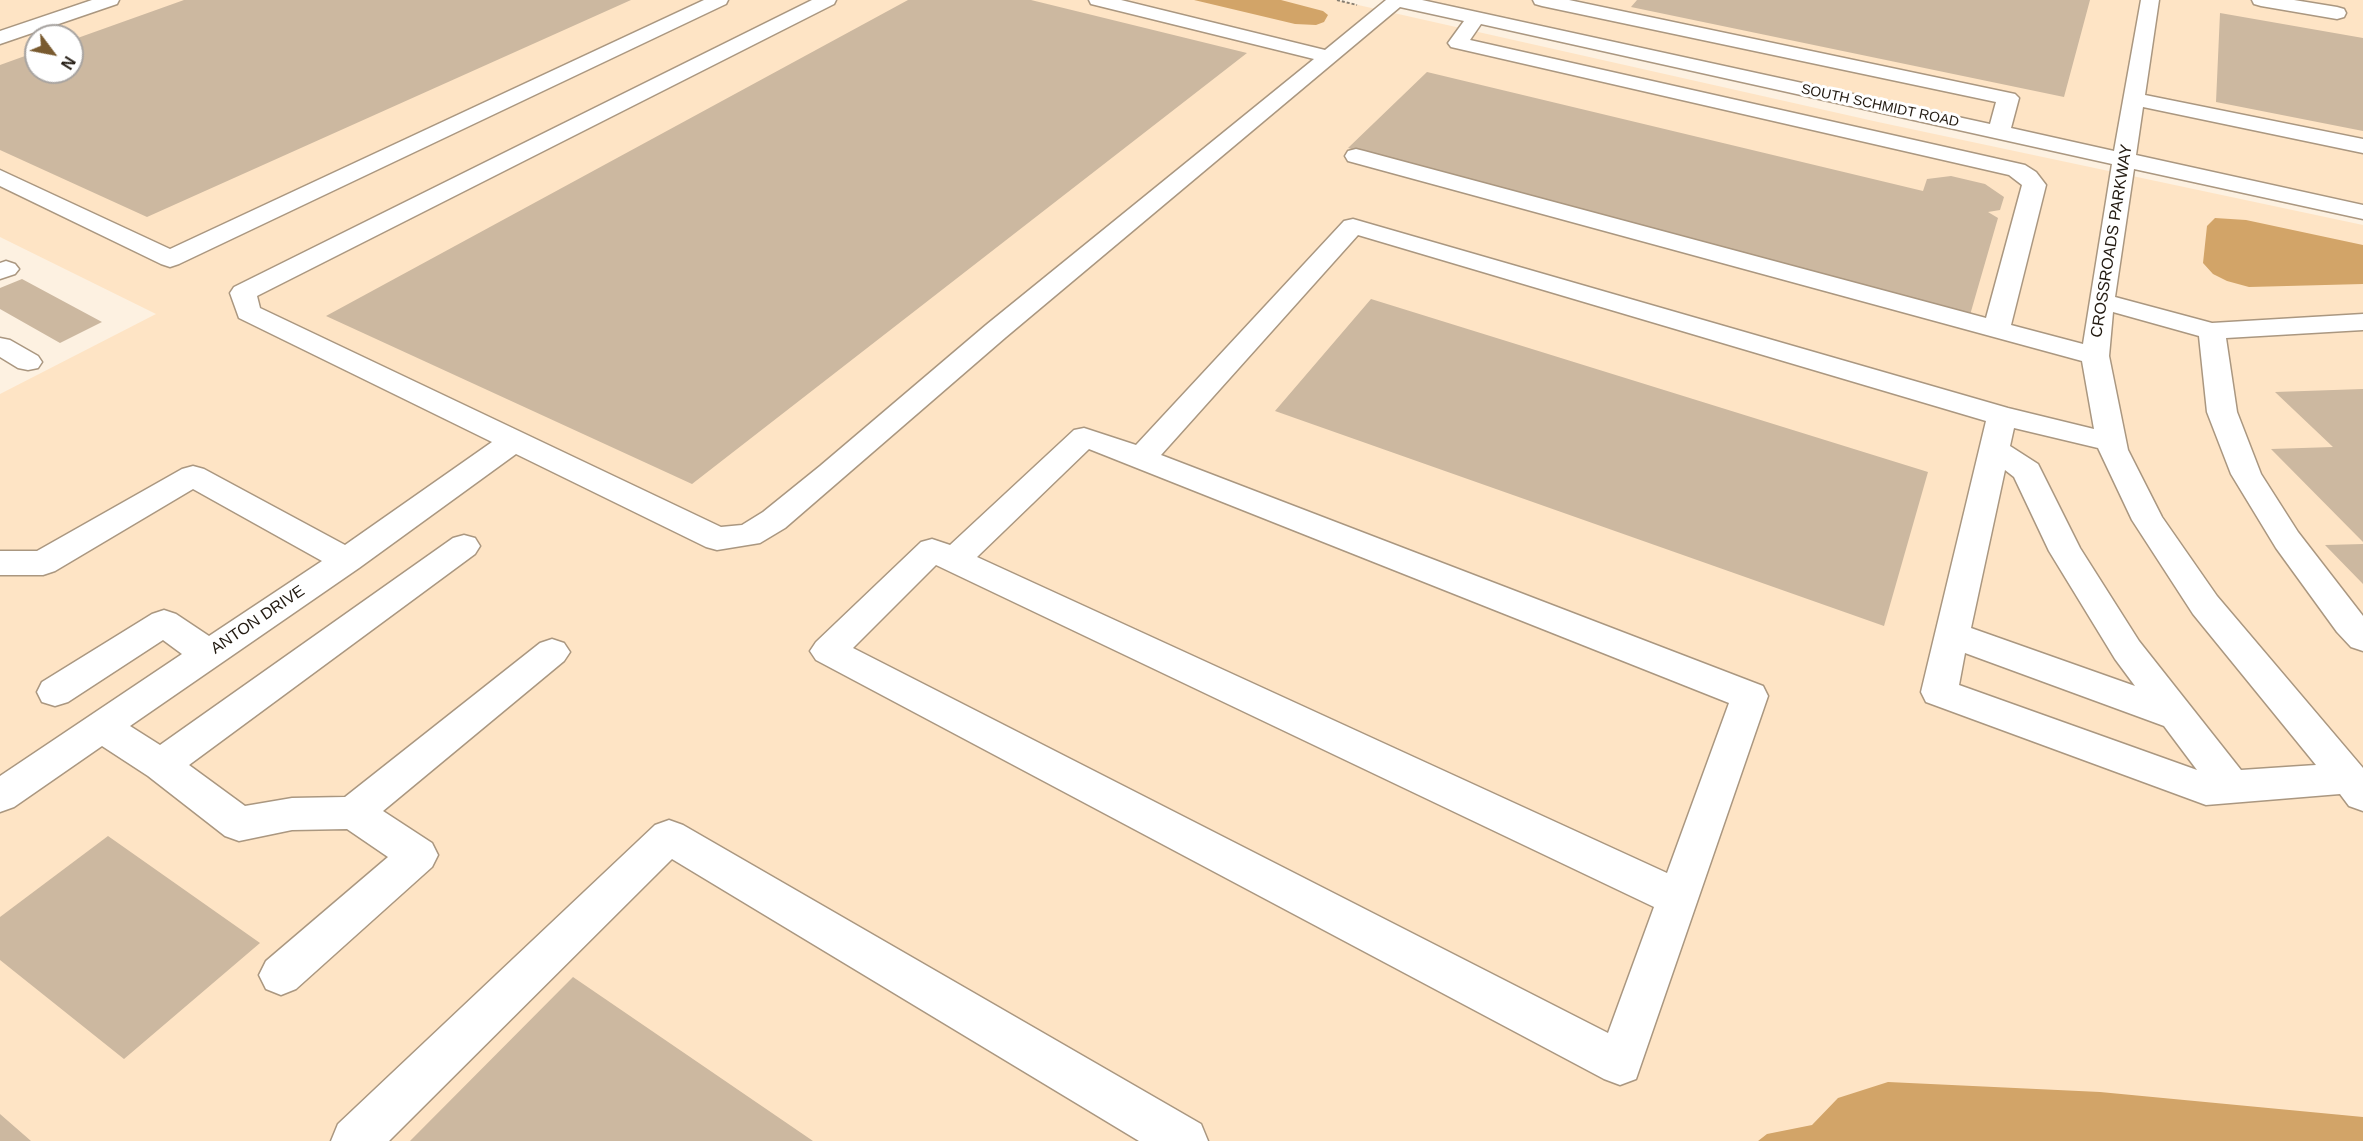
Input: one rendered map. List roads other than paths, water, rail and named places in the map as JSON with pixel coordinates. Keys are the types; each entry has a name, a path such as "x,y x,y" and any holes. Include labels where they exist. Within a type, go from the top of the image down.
{"street":[{"path":"0,38 110,0"},
{"path":"0,177 170,259 719,0"},
{"path":"827,0 243,293 248,312 717,539 749,534 774,519 831,473 996,331 1397,0"},
{"path":"1098,0 1329,57"},
{"name":"SOUTH SCHMIDT ROAD","path":"1397,0 2363,212"},
{"path":"1513,25 1541,0 2007,99 1999,132"},
{"name":"CROSSROADS PARKWAY","path":"2150,0 2101,301 2095,356 2113,450 2148,520 2205,605 2356,787"},
{"path":"2261,0 2337,13"},
{"path":"1478,17 1458,43 2018,170 2034,185 1996,330"},
{"path":"2134,99 2363,146"},
{"path":"1899,142 1913,113"},
{"path":"1356,156 2095,356"},
{"path":"1141,458 1353,226 2002,416 2111,442"},
{"path":"2101,301 2211,331 2363,322"},
{"path":"2211,331 2216,352 2222,411 2246,474 2287,540 2349,623 2363,638"},
{"path":"0,346 28,362"},
{"path":"2002,416 1939,692 2206,789 2356,787"},
{"path":"954,560 1084,437 1750,696 1620,1063 828,651 932,550 1678,898"},
{"name":"ANTON DRIVE","path":"0,796 347,560 514,441"},
{"path":"1994,449 2027,471 2065,551 2127,650 2232,787"},
{"path":"0,563 43,563 193,476 347,560"},
{"path":"161,765 464,546"},
{"path":"55,692 164,623 208,654"},
{"path":"1952,635 2178,716"},
{"path":"353,813 552,652"},
{"path":"102,727 161,765 239,824 292,814 353,813 418,855 281,975"},
{"path":"355,1141 669,837 1184,1141"}]}
